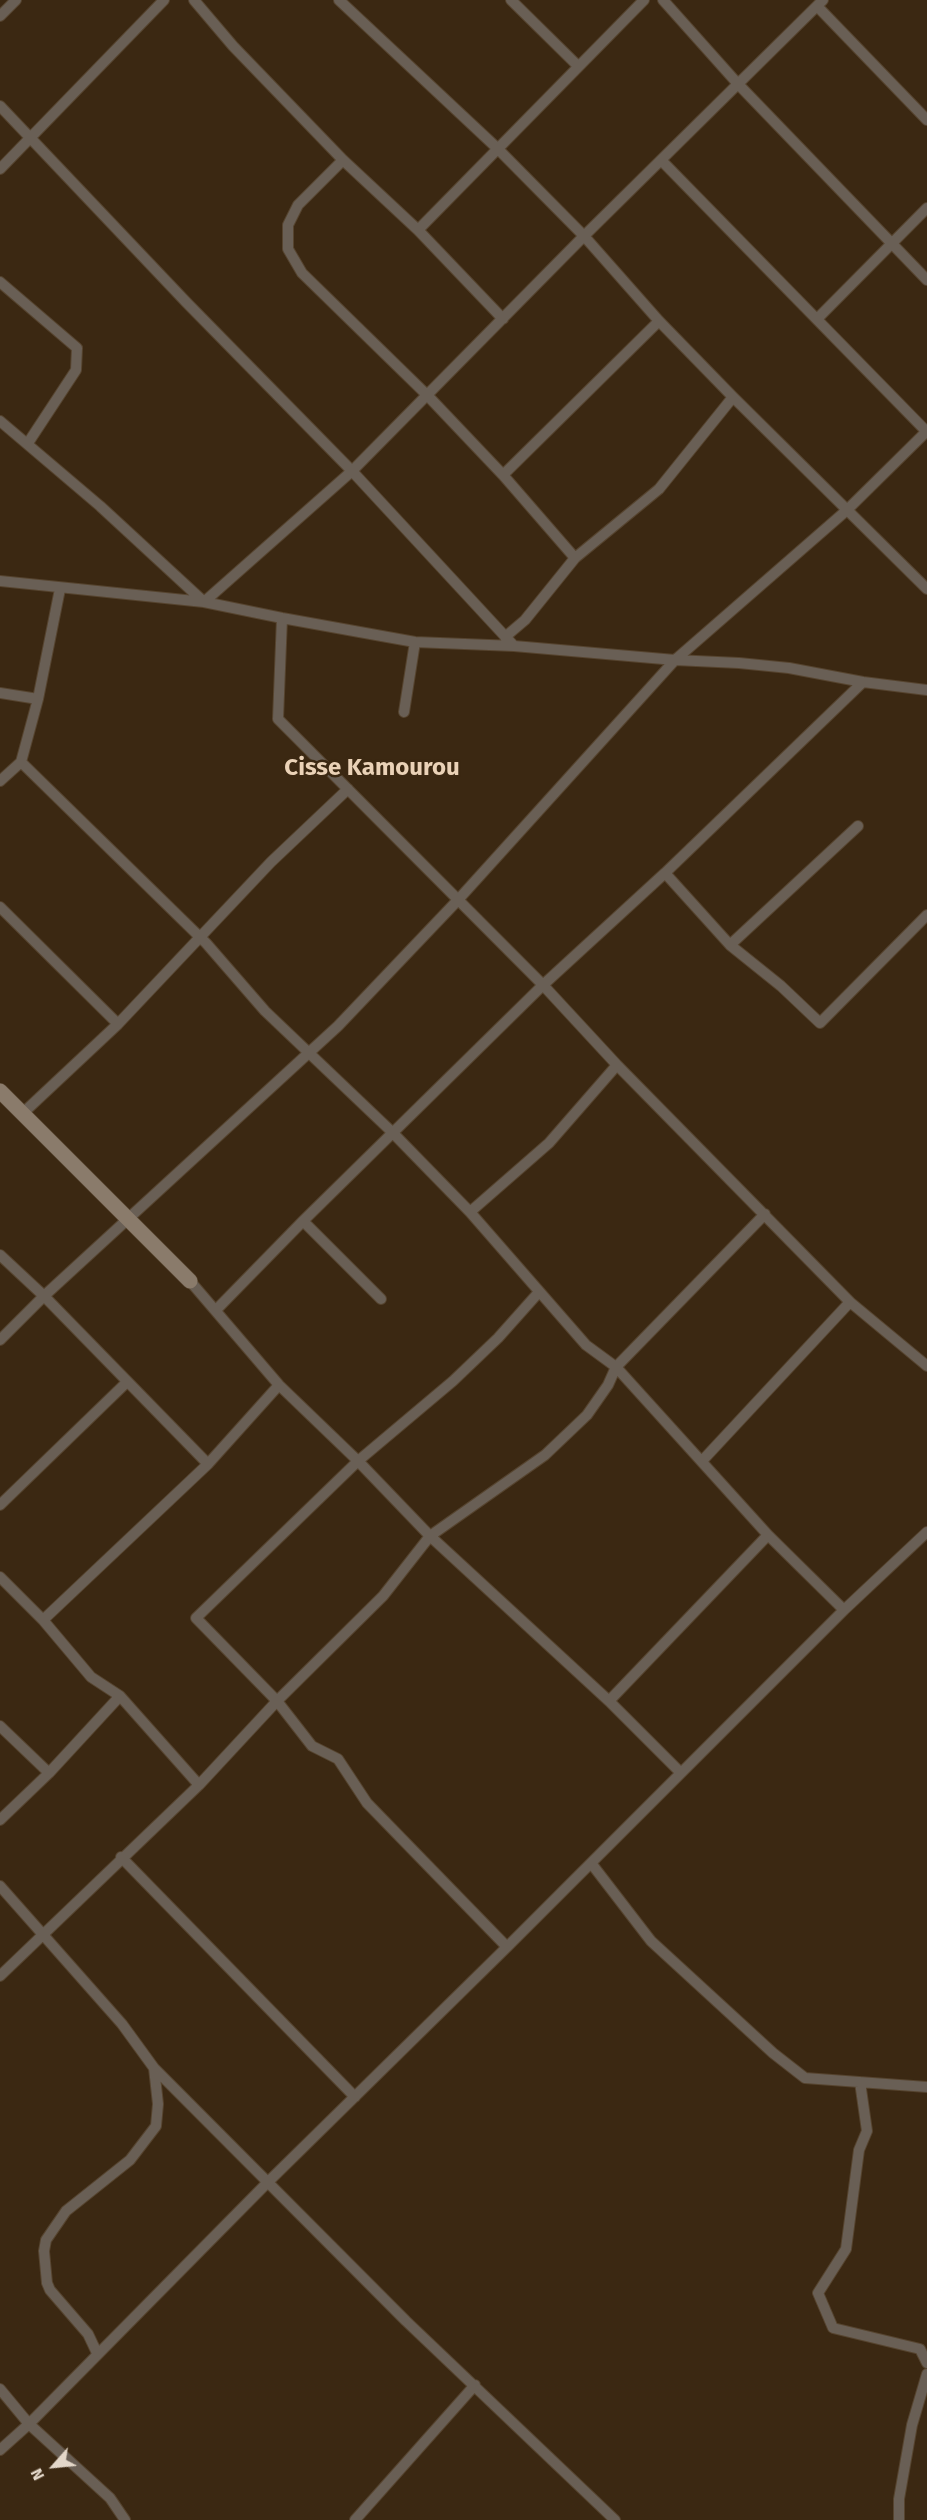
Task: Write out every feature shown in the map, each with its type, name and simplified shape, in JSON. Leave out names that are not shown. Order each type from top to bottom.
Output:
[{"type":"street","points":[[0,16],[16,0]]},
{"type":"street","points":[[0,169],[164,0]]},
{"type":"street","points":[[194,0],[233,46],[343,160],[418,230],[503,319]]},
{"type":"street","points":[[339,0],[497,148],[584,236],[659,321],[732,397],[927,589]]},
{"type":"street","points":[[511,0],[578,66]]},
{"type":"street","points":[[418,230],[644,0]]},
{"type":"street","points":[[663,0],[738,84],[927,280]]},
{"type":"street","points":[[204,602],[352,471],[584,236],[820,3],[927,120]]},
{"type":"street","points":[[0,106],[31,136],[187,303],[352,471],[513,646]]},
{"type":"street","points":[[343,160],[298,205],[288,225],[288,249],[302,273],[428,396],[503,475],[575,558]]},
{"type":"street","points":[[0,1340],[44,1296],[346,1018],[457,901],[675,660],[847,510],[927,431],[661,160]]},
{"type":"street","points":[[817,319],[927,208]]},
{"type":"street","points":[[0,282],[77,348],[76,370],[28,444]]},
{"type":"street","points":[[503,475],[659,321]]},
{"type":"street","points":[[505,637],[525,620],[575,558],[658,489],[732,397]]},
{"type":"street","points":[[0,421],[100,506],[204,602]]},
{"type":"street","points":[[0,582],[204,602],[415,642],[513,646],[675,660],[739,663],[789,668],[863,682],[927,690]]},
{"type":"street","points":[[0,781],[21,762],[38,699],[60,589]]},
{"type":"street","points":[[282,618],[278,719],[543,985],[617,1065],[850,1302],[927,1366]]},
{"type":"street","points":[[404,712],[415,642]]},
{"type":"street","points":[[216,1310],[392,1132],[543,985],[664,873],[863,682]]},
{"type":"street","points":[[0,693],[38,699]]},
{"type":"street","points":[[21,762],[199,936],[265,1011],[392,1132],[470,1212],[586,1346],[616,1367],[768,1535],[844,1610]]},
{"type":"street","points":[[22,1114],[118,1024],[271,862],[348,789]]},
{"type":"street","points":[[730,945],[858,826]]},
{"type":"street","points":[[664,873],[730,945],[781,986],[820,1023],[927,915]]},
{"type":"street","points":[[0,907],[118,1024]]},
{"type":"street","points":[[470,1212],[549,1143],[617,1065]]},
{"type":"street","points":[[0,1091],[190,1281],[279,1385],[358,1461],[430,1536],[609,1701],[681,1773]]},
{"type":"street","points":[[0,1976],[121,1857],[199,1785],[277,1701],[383,1596],[430,1536],[545,1455],[587,1415],[608,1385],[616,1367],[765,1214]]},
{"type":"street","points":[[303,1221],[381,1299]]},
{"type":"street","points":[[0,1254],[208,1464]]},
{"type":"street","points":[[507,1947],[367,1803],[338,1759],[312,1746],[277,1701],[196,1618],[358,1461],[453,1381],[498,1338],[539,1292]]},
{"type":"street","points":[[702,1461],[850,1302]]},
{"type":"street","points":[[0,1504],[127,1382]]},
{"type":"street","points":[[43,1620],[208,1464],[279,1385]]},
{"type":"street","points":[[0,2450],[29,2424],[268,2182],[844,1610],[927,1532]]},
{"type":"street","points":[[609,1701],[768,1535]]},
{"type":"street","points":[[0,1577],[43,1620],[92,1677],[120,1696],[199,1785]]},
{"type":"street","points":[[0,1820],[49,1773],[120,1696]]},
{"type":"street","points":[[0,1726],[49,1773]]},
{"type":"street","points":[[121,1857],[355,2097]]},
{"type":"street","points":[[591,1863],[651,1941],[773,2053],[805,2078],[927,2087]]},
{"type":"street","points":[[0,1886],[122,2024],[154,2068],[406,2321],[615,2520]]},
{"type":"street","points":[[97,2354],[88,2334],[50,2290],[47,2283],[44,2251],[46,2240],[66,2211],[130,2160],[156,2126],[158,2103],[154,2068]]},
{"type":"street","points":[[860,2082],[867,2131],[859,2150],[846,2248],[818,2293],[833,2328],[924,2350],[927,2363]]},
{"type":"street","points":[[899,2520],[899,2499],[912,2425],[927,2374]]},
{"type":"street","points":[[355,2520],[475,2385]]},
{"type":"street","points":[[0,2389],[29,2424],[110,2499],[125,2520]]},
{"type":"district","name":"Cisse Kamourou","points":[[372,768]]}]
